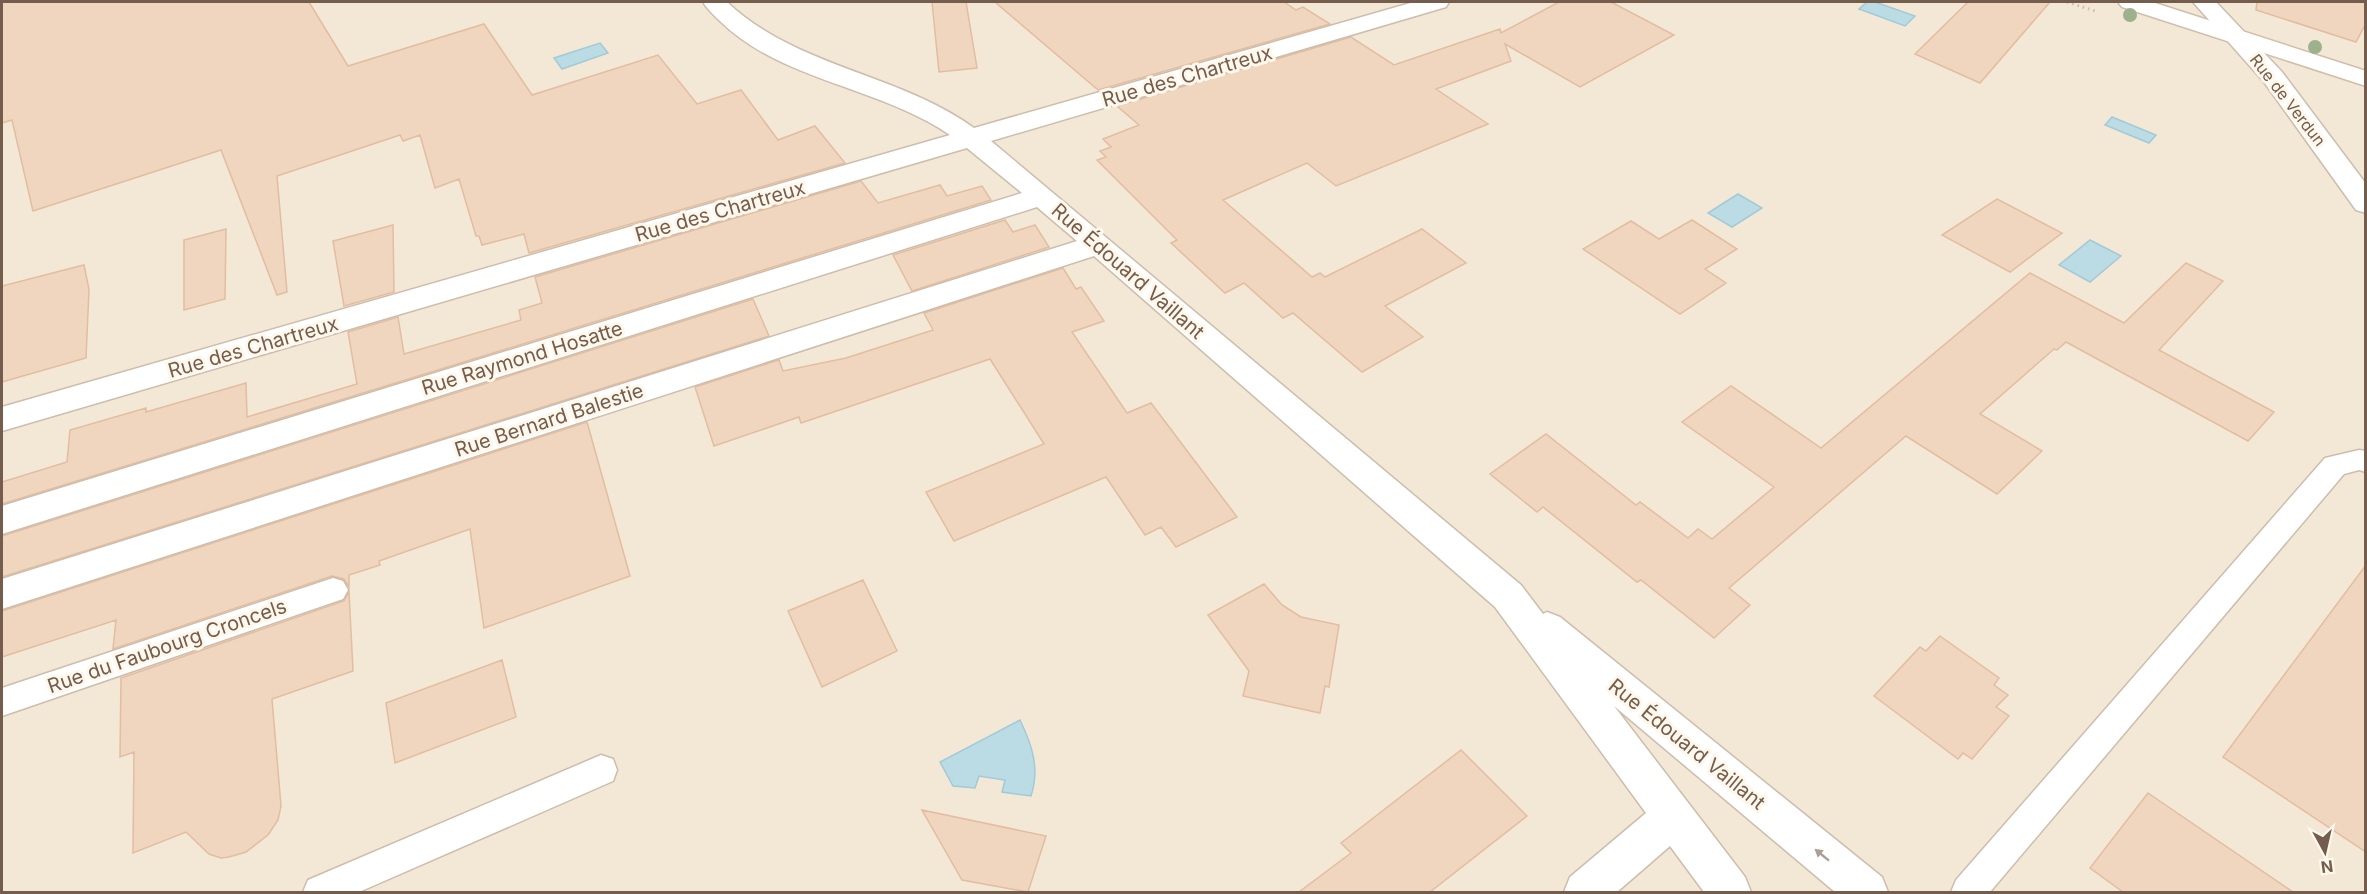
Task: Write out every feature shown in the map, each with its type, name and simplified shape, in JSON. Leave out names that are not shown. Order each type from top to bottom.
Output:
[{"type":"street","name":"Rue Édouard Vaillant","points":[[714,2],[727,17],[780,51],[930,111],[970,139],[1042,196],[1508,596],[1867,892]]},
{"type":"street","name":"Rue des Chartreux","points":[[2,419],[1438,2]]},
{"type":"street","points":[[2130,2],[2366,79]]},
{"type":"street","name":"Rue de Verdun","points":[[2204,2],[2273,77],[2366,204]]},
{"type":"street","name":"Rue Raymond Hosatte","points":[[2,520],[1042,196]]},
{"type":"street","name":"Rue Bernard Balestie","points":[[2,594],[1097,245]]},
{"type":"street","name":"Rue Édouard Vaillant","points":[[1508,596],[1672,818],[1730,892]]},
{"type":"street","points":[[1586,892],[1672,818]]},
{"type":"lane","points":[[1968,892],[2336,465],[2359,460],[2366,462]]},
{"type":"lane","name":"Rue du Faubourg Croncels","points":[[2,702],[333,590]]},
{"type":"lane","points":[[320,892],[600,770]]},
{"type":"shaded area","points":[[2,2],[2365,2],[2365,892],[2,892]]},
{"type":"water","points":[[1867,2],[1875,2],[1915,16],[1905,26],[1859,9]]},
{"type":"water","points":[[600,43],[608,53],[562,69],[554,58]]},
{"type":"water","points":[[2112,117],[2156,135],[2149,143],[2105,125]]},
{"type":"water","points":[[1738,194],[1762,208],[1732,227],[1708,213]]},
{"type":"water","points":[[2090,240],[2121,256],[2090,282],[2059,265]]},
{"type":"water","points":[[1020,720],[1028,738],[1035,766],[1031,796],[1002,792],[1005,780],[979,776],[975,788],[953,786],[940,762]]},
{"type":"building","points":[[2,2],[309,2],[348,66],[484,24],[532,95],[658,55],[697,104],[741,90],[778,140],[815,126],[845,163],[529,253],[524,234],[482,245],[479,236],[476,236],[459,179],[435,188],[420,135],[403,141],[400,135],[277,176],[287,292],[277,295],[221,150],[33,211],[12,120],[2,123]]},
{"type":"building","points":[[932,2],[966,2],[977,68],[939,72]]},
{"type":"building","points":[[995,2],[1284,2],[1296,10],[1303,7],[1330,24],[1098,90]]},
{"type":"building","points":[[1559,2],[1611,2],[1674,35],[1580,87],[1505,44],[1511,61],[1436,89],[1488,124],[1336,186],[1307,163],[1223,200],[1312,277],[1320,273],[1325,277],[1422,229],[1466,263],[1385,306],[1423,337],[1362,372],[1293,313],[1283,318],[1244,283],[1225,293],[1171,243],[1177,240],[1097,160],[1106,157],[1100,151],[1111,147],[1103,139],[1139,125],[1117,106],[1351,37],[1394,65],[1500,29],[1501,33]]},
{"type":"building","points":[[1968,2],[2050,2],[1980,83],[1915,54]]},
{"type":"building","points":[[2257,2],[2366,2],[2366,23],[2356,42],[2256,10]]},
{"type":"building","points":[[861,181],[878,203],[940,185],[947,196],[982,186],[991,200],[2,504],[2,482],[67,462],[70,430],[146,408],[146,412],[246,383],[247,417],[357,384],[348,332],[398,317],[404,354],[521,320],[519,310],[542,303],[535,277]]},
{"type":"building","points":[[1997,199],[2062,233],[2010,272],[1942,235]]},
{"type":"building","points":[[1005,220],[1013,232],[1035,225],[1049,247],[912,291],[893,255]]},
{"type":"building","points":[[1692,220],[1737,249],[1705,269],[1726,283],[1680,314],[1583,249],[1631,221],[1659,239]]},
{"type":"building","points":[[393,225],[394,292],[344,306],[333,241]]},
{"type":"building","points":[[226,229],[225,299],[184,310],[184,240]]},
{"type":"building","points":[[2186,263],[2223,281],[2159,350],[2274,412],[2248,441],[2066,342],[2057,350],[2054,349],[1980,414],[2042,451],[1997,494],[1906,436],[1729,588],[1750,605],[1714,638],[1641,580],[1637,582],[1543,507],[1537,512],[1490,474],[1546,434],[1636,505],[1640,502],[1688,538],[1698,529],[1712,539],[1774,487],[1682,422],[1731,386],[1821,448],[2030,273],[2124,323]]},
{"type":"building","points":[[84,265],[89,289],[86,358],[2,382],[2,286]]},
{"type":"building","points":[[1063,268],[1076,289],[1081,287],[1104,321],[1072,332],[1127,413],[1151,403],[1237,517],[1176,547],[1161,527],[1145,535],[1106,477],[954,541],[926,492],[1044,444],[990,359],[801,423],[799,417],[714,446],[695,387],[779,360],[783,371],[846,358],[933,330],[924,313]]},
{"type":"building","points":[[753,299],[769,336],[2,577],[2,536]]},
{"type":"building","points":[[587,422],[630,576],[484,628],[470,529],[379,561],[380,565],[349,575],[349,587],[344,579],[332,576],[113,649],[116,620],[2,657],[2,611]]},
{"type":"building","points":[[2366,565],[2366,852],[2223,757]]},
{"type":"building","points":[[863,580],[897,651],[822,687],[788,611]]},
{"type":"building","points":[[1264,584],[1282,605],[1301,617],[1339,625],[1329,687],[1325,686],[1320,713],[1243,696],[1249,671],[1208,615]]},
{"type":"building","points":[[349,592],[353,671],[272,699],[281,806],[278,820],[268,835],[246,852],[229,857],[221,858],[209,854],[186,832],[133,853],[134,752],[120,757],[121,678],[344,601]]},
{"type":"building","points":[[1940,636],[1999,678],[1994,685],[2008,695],[1996,707],[2009,716],[1972,759],[1963,753],[1958,759],[1874,696],[1920,647],[1926,651]]},
{"type":"building","points":[[502,660],[516,717],[395,763],[386,703]]},
{"type":"building","points":[[1461,750],[1527,816],[1430,892],[1299,892],[1351,853],[1341,843]]},
{"type":"building","points":[[2148,793],[2293,892],[2123,892],[2090,868]]},
{"type":"building","points":[[922,810],[1046,836],[1028,892],[962,880]]}]
